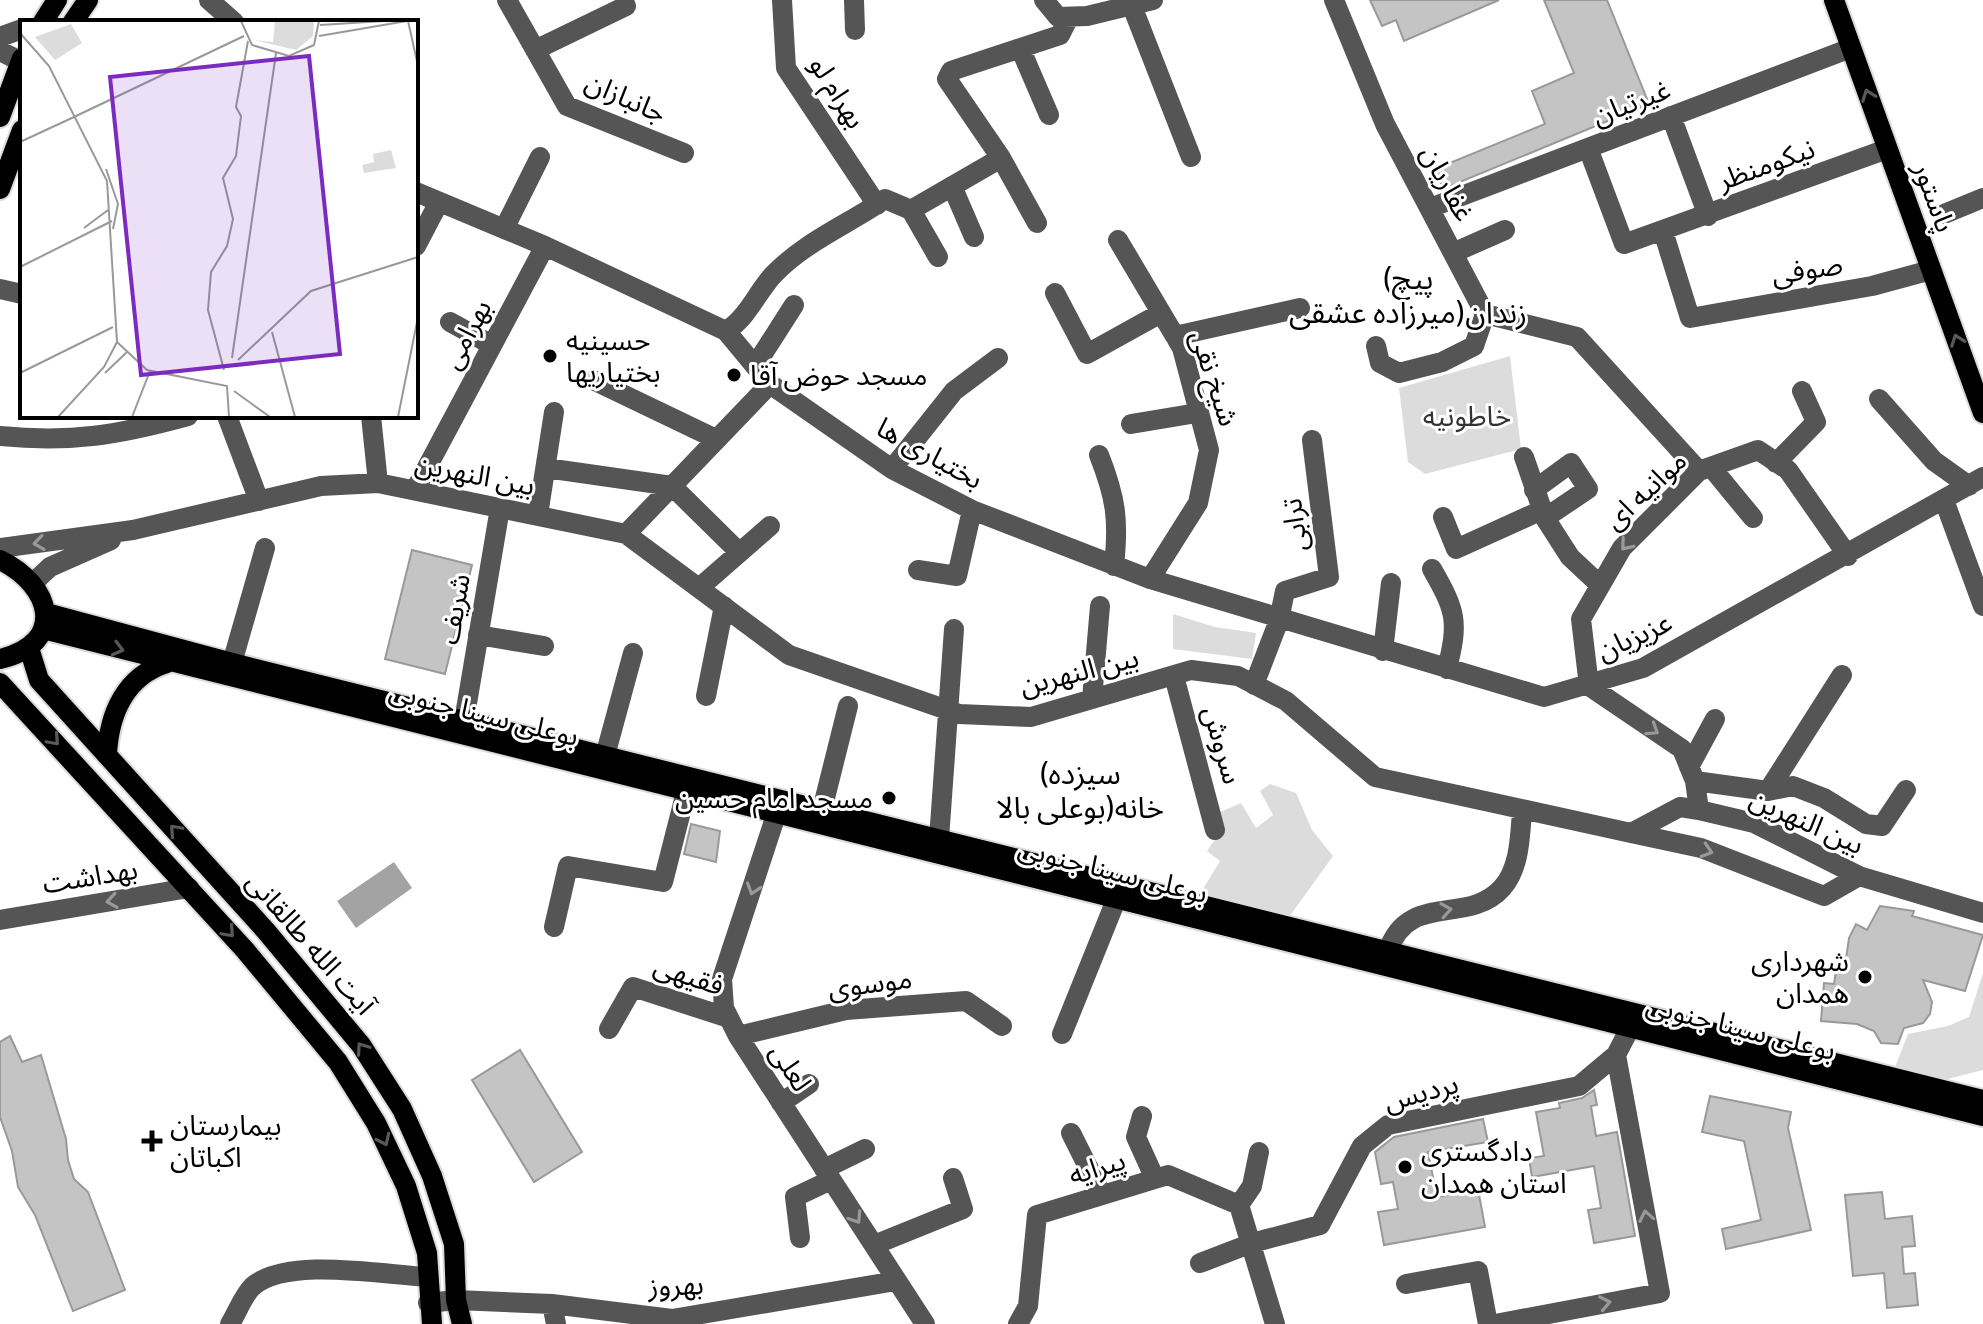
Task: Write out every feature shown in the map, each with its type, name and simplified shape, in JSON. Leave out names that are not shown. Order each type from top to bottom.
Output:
[{"type":"main road","points":[[74,20],[88,0]]},
{"type":"main road","name":"پاستور","points":[[1834,0],[1983,413]]},
{"type":"main road","points":[[0,117],[20,63]]},
{"type":"main road","points":[[0,189],[20,135]]},
{"type":"main road","points":[[0,560],[18,569],[33,583],[44,600],[45,621],[29,648],[0,659]]},
{"type":"main road","name":"بوعلی سینا جنوبی","points":[[45,621],[232,663],[1983,1100]]},
{"type":"main road","name":"بوعلی سینا جنوبی","points":[[45,621],[167,663],[1983,1116]]},
{"type":"main road","name":"آیت الله طالقانی","points":[[29,648],[39,680],[266,931],[361,1045],[402,1109],[432,1176],[454,1244],[456,1300],[462,1324]]},
{"type":"main road","points":[[107,755],[109,728],[118,703],[134,682],[167,663]]},
{"type":"main road","name":"آیت الله طالقانی","points":[[0,683],[189,888],[338,1062],[376,1123],[406,1186],[427,1253],[428,1303],[432,1324]]},
{"type":"main road","points":[[107,797],[127,777]]},
{"type":"street","points":[[209,0],[232,20]]},
{"type":"street","name":"جانبازان","points":[[507,0],[567,106],[684,153]]},
{"type":"street","name":"بهرام لو","points":[[782,0],[786,68],[877,205]]},
{"type":"street","points":[[854,0],[855,30]]},
{"type":"street","points":[[1044,0],[1058,17],[1153,0]]},
{"type":"street","name":"غفاریان","points":[[1334,0],[1385,124],[1485,314]]},
{"type":"street","points":[[535,50],[626,6]]},
{"type":"street","points":[[1132,6],[1191,157]]},
{"type":"street","points":[[1037,223],[1001,158],[947,79],[951,71],[1060,35],[1069,17]]},
{"type":"street","points":[[0,37],[20,30]]},
{"type":"street","name":"غیرتیان","points":[[1430,208],[1851,48]]},
{"type":"street","points":[[1021,50],[1049,115]]},
{"type":"street","points":[[0,51],[20,60]]},
{"type":"street","points":[[1671,116],[1708,216]]},
{"type":"street","name":"نیکومنظر","points":[[1588,148],[1624,244],[1887,149]]},
{"type":"street","points":[[504,229],[540,157]]},
{"type":"street","points":[[911,210],[1001,158]]},
{"type":"street","points":[[952,186],[974,237]]},
{"type":"street","name":"بختیاری ها","points":[[418,193],[545,246],[726,331],[770,384],[892,469],[972,510],[1150,579],[1279,620]]},
{"type":"street","points":[[1944,214],[1983,198]]},
{"type":"street","points":[[726,331],[740,322],[772,276],[814,239],[885,199],[911,210],[938,257]]},
{"type":"street","points":[[418,242],[439,202]]},
{"type":"street","points":[[1453,253],[1505,230]]},
{"type":"street","name":"صوفی","points":[[1663,231],[1690,318],[1872,286],[1931,270]]},
{"type":"street","name":"شیخ نقی","points":[[1118,240],[1182,348],[1209,450],[1198,503],[1150,579]]},
{"type":"street","name":"بهرامی","points":[[415,490],[545,246]]},
{"type":"street","points":[[0,289],[20,294]]},
{"type":"street","points":[[1055,293],[1087,354],[1161,313]]},
{"type":"street","points":[[755,366],[794,305]]},
{"type":"street","points":[[1175,336],[1300,308]]},
{"type":"street","points":[[1376,346],[1380,363],[1399,373],[1442,362],[1474,346],[1485,314],[1577,337],[1753,518]]},
{"type":"street","points":[[450,322],[492,345]]},
{"type":"street","points":[[892,469],[954,391],[998,358]]},
{"type":"street","points":[[593,380],[716,439]]},
{"type":"street","points":[[626,534],[770,384]]},
{"type":"street","points":[[1802,391],[1816,422],[1776,463],[1788,470],[1848,556]]},
{"type":"street","points":[[1879,399],[1934,461],[1976,482]]},
{"type":"street","points":[[538,515],[554,412]]},
{"type":"street","points":[[1131,424],[1197,413]]},
{"type":"street","points":[[0,436],[56,441],[129,432],[181,418]]},
{"type":"street","points":[[228,418],[259,501]]},
{"type":"street","points":[[371,418],[378,483]]},
{"type":"street","name":"ترابی","points":[[1279,620],[1285,591],[1329,577],[1312,440]]},
{"type":"street","name":"موانیه ای","points":[[1589,686],[1581,619],[1622,548],[1705,469],[1758,450],[1776,463]]},
{"type":"street","points":[[1099,455],[1115,496],[1118,527],[1114,566]]},
{"type":"street","points":[[1524,457],[1544,514],[1570,557],[1600,585]]},
{"type":"street","points":[[1443,517],[1456,549],[1544,514],[1588,489],[1571,463],[1534,490]]},
{"type":"street","points":[[546,468],[672,486],[738,551]]},
{"type":"street","name":"عزیزیان","points":[[1279,620],[1544,697],[1643,668],[1976,482]]},
{"type":"street","name":"بین النهرین","points":[[133,530],[321,486],[378,483],[538,515],[626,534],[789,655],[959,714],[1031,717],[1191,670],[1238,676],[1286,701],[1375,777],[1631,833],[1680,807],[1699,810],[1754,823],[1859,876],[1983,913]]},
{"type":"street","points":[[1944,500],[1983,606]]},
{"type":"street","name":"شریف","points":[[464,721],[500,508]]},
{"type":"street","points":[[918,570],[957,576],[972,510]]},
{"type":"street","points":[[699,588],[770,526]]},
{"type":"street","points":[[0,548],[133,530]]},
{"type":"street","points":[[33,583],[50,567],[133,530]]},
{"type":"street","points":[[232,663],[265,548]]},
{"type":"street","points":[[1432,569],[1453,606],[1455,637],[1447,669]]},
{"type":"street","points":[[1383,651],[1391,583]]},
{"type":"street","points":[[706,696],[724,606]]},
{"type":"street","points":[[1092,699],[1100,606]]},
{"type":"street","points":[[1254,685],[1279,620]]},
{"type":"street","points":[[939,839],[954,629]]},
{"type":"street","points":[[478,635],[544,646]]},
{"type":"street","points":[[605,756],[633,653]]},
{"type":"street","points":[[1768,791],[1842,675]]},
{"type":"street","name":"سروش","points":[[1174,676],[1215,830]]},
{"type":"street","points":[[1589,686],[1682,749],[1692,774],[1699,810]]},
{"type":"street","points":[[822,810],[848,706]]},
{"type":"street","points":[[1692,774],[1715,719]]},
{"type":"street","points":[[1692,774],[1768,791],[1793,786],[1824,798],[1866,824],[1882,826],[1906,790]]},
{"type":"street","points":[[554,927],[568,866],[663,882],[686,792]]},
{"type":"street","points":[[1388,951],[1394,932],[1420,914],[1469,906],[1501,889],[1519,853],[1522,811]]},
{"type":"street","name":"لعلی","points":[[776,815],[722,979],[724,1008],[781,1103],[925,1324]]},
{"type":"street","points":[[1631,833],[1701,848],[1824,896],[1859,876]]},
{"type":"street","name":"بهداشت","points":[[0,920],[189,888]]},
{"type":"street","points":[[1062,1034],[1116,900]]},
{"type":"street","name":"فقیهی","points":[[609,1029],[633,987],[733,1027]]},
{"type":"street","name":"موسوی","points":[[733,1027],[846,1010],[966,1001],[1002,1026]]},
{"type":"street","name":"پردیس","points":[[1200,1263],[1252,1243],[1320,1225],[1362,1146],[1388,1125],[1579,1086],[1616,1055],[1630,1028]]},
{"type":"street","points":[[1495,1324],[1551,1319],[1660,1293],[1616,1055]]},
{"type":"street","points":[[781,1103],[809,1084]]},
{"type":"street","points":[[1142,1116],[1136,1137],[1155,1179]]},
{"type":"street","points":[[1071,1133],[1102,1195]]},
{"type":"street","points":[[800,1238],[795,1197],[865,1149]]},
{"type":"street","points":[[1259,1152],[1252,1186],[1239,1205],[1275,1324]]},
{"type":"street","name":"پیرایه","points":[[1018,1324],[1028,1306],[1037,1215],[1168,1175],[1239,1205]]},
{"type":"street","points":[[874,1245],[963,1209],[953,1178]]},
{"type":"street","points":[[230,1324],[251,1288],[273,1274],[315,1270],[428,1277]]},
{"type":"street","points":[[1406,1284],[1478,1271],[1488,1324]]},
{"type":"street","name":"بهروز","points":[[428,1303],[456,1300],[554,1314],[711,1319],[896,1281]]},
{"type":"green space","name":"خاطونیه","points":[[1510,356],[1521,449],[1425,474],[1408,462],[1399,388]]},
{"type":"green space","points":[[1173,614],[1215,627],[1256,633],[1252,659],[1173,649]]},
{"type":"green space","points":[[1270,784],[1296,793],[1312,830],[1333,856],[1289,917],[1200,894],[1220,861],[1207,851],[1218,835],[1220,812],[1241,803],[1256,828],[1273,815],[1260,791]]},
{"type":"green space","points":[[1983,973],[1983,1070],[1936,1082],[1893,1072],[1908,1034],[1948,1026],[1969,1017]]},
{"type":"shaded area","points":[[394,862],[412,888],[356,928],[337,901]]},
{"type":"building","points":[[1370,0],[1499,0],[1404,41],[1396,20],[1382,26]]},
{"type":"building","points":[[1544,0],[1607,0],[1649,104],[1443,189],[1435,169],[1545,124],[1532,91],[1574,73]]},
{"type":"building","points":[[412,550],[472,565],[445,674],[385,659]]},
{"type":"building","points":[[691,824],[720,831],[716,862],[684,854]]},
{"type":"building","name":"شهرداری همدان","points":[[1880,906],[1914,911],[1912,916],[1983,935],[1965,991],[1923,980],[1932,1002],[1930,1014],[1923,1023],[1904,1028],[1898,1044],[1881,1043],[1874,1031],[1857,1024],[1821,1021],[1824,983],[1834,984],[1838,958],[1846,959],[1849,938],[1856,924],[1867,930]]},
{"type":"building","points":[[10,1036],[22,1062],[41,1055],[66,1139],[74,1179],[88,1192],[125,1290],[73,1311],[35,1215],[18,1187],[12,1151],[0,1117],[0,1042]]},
{"type":"building","points":[[520,1050],[582,1152],[534,1182],[472,1080]]},
{"type":"building","points":[[1594,1090],[1597,1105],[1591,1106],[1596,1136],[1617,1132],[1635,1236],[1594,1243],[1588,1210],[1601,1208],[1594,1166],[1532,1177],[1529,1158],[1544,1156],[1536,1112],[1560,1108],[1559,1103],[1582,1098]]},
{"type":"building","points":[[1710,1096],[1791,1112],[1788,1128],[1811,1230],[1726,1249],[1722,1229],[1761,1220],[1744,1141],[1702,1132]]},
{"type":"building","name":"دادگستری استان همدان","points":[[1483,1119],[1488,1142],[1428,1152],[1437,1197],[1478,1189],[1485,1227],[1384,1245],[1378,1212],[1398,1209],[1393,1182],[1381,1184],[1375,1152],[1394,1137]]},
{"type":"building","points":[[1882,1192],[1885,1219],[1912,1216],[1915,1246],[1902,1247],[1904,1274],[1915,1273],[1918,1305],[1887,1308],[1884,1273],[1853,1276],[1845,1195]]},
{"type":"place","name":"حسینیه بختیاریها","points":[[550,356]]},
{"type":"place","name":"مسجد حوض آقا","points":[[734,375]]},
{"type":"place","name":"مسجد امام حسین","points":[[889,798]]},
{"type":"place","name":"شهرداری همدان","points":[[1865,977]]},
{"type":"place","name":"بیمارستان اکباتان","points":[[152,1141]]},
{"type":"place","name":"دادگستری استان همدان","points":[[1405,1167]]},
{"type":"district","name":"(پیچ زندان(میرزاده عشقی","points":[[1408,295]]},
{"type":"district","name":"(سیزده خانه(بوعلی بالا","points":[[1080,790]]}]
